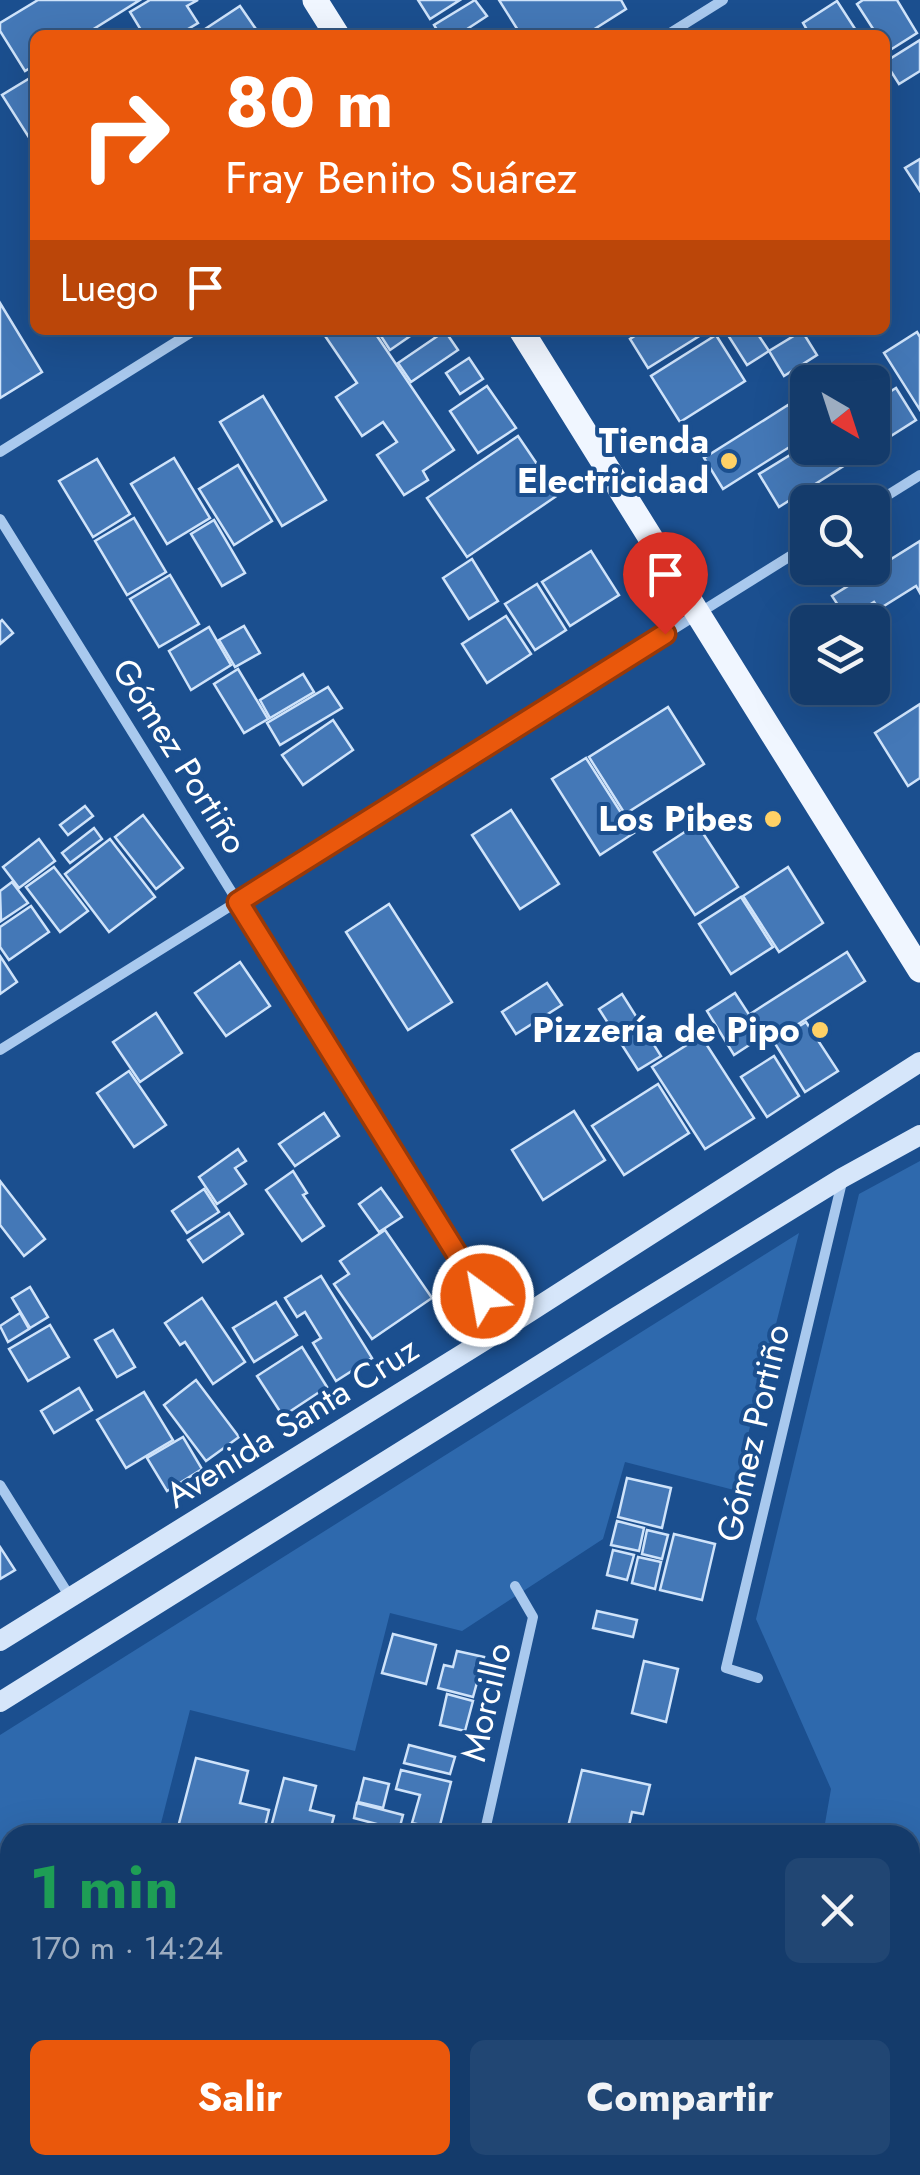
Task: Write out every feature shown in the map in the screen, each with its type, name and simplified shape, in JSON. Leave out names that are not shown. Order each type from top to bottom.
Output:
[{"type":"main road","points":[[315,0],[334,30]]},
{"type":"main road","points":[[524,335],[920,970]]},
{"type":"main road","name":"Avenida Santa Cruz","points":[[0,1641],[503,1329],[920,1062]]},
{"type":"main road","points":[[0,1702],[842,1178],[920,1135]]},
{"type":"street","points":[[675,30],[723,0]]},
{"type":"street","points":[[0,452],[187,335]]},
{"type":"street","points":[[890,493],[920,475]]},
{"type":"street","name":"Gómez Portiño","points":[[0,519],[503,1329]]},
{"type":"street","points":[[0,1050],[790,556]]},
{"type":"street","name":"Gómez Portiño","points":[[758,1678],[726,1668],[842,1178]]},
{"type":"street","points":[[0,1485],[70,1598]]},
{"type":"street","name":"Morcillo","points":[[486,1825],[534,1618],[515,1586]]},
{"type":"shaded area","points":[[920,1161],[920,1825],[825,1825],[831,1789],[756,1619],[859,1194]]},
{"type":"shaded area","points":[[799,1233],[734,1490],[625,1462],[603,1539],[462,1631],[390,1613],[355,1751],[190,1710],[161,1825],[0,1825],[0,1735]]},
{"type":"building","points":[[38,0],[140,0],[92,30],[30,30],[30,68],[25,71],[0,31],[0,23]]},
{"type":"building","points":[[150,0],[198,0],[187,6],[198,23],[186,30],[141,30],[130,12]]},
{"type":"building","points":[[418,0],[460,0],[430,19]]},
{"type":"building","points":[[475,0],[487,16],[466,30],[437,30],[434,25]]},
{"type":"building","points":[[499,0],[621,0],[626,9],[593,30],[518,30]]},
{"type":"building","points":[[863,0],[897,0],[917,33],[890,50],[890,30],[874,30],[857,4]]},
{"type":"building","points":[[837,1],[856,30],[807,30],[803,23]]},
{"type":"building","points":[[240,6],[257,30],[204,30]]},
{"type":"building","points":[[920,40],[920,71],[899,84],[890,70],[890,59]]},
{"type":"building","points":[[30,78],[30,139],[2,95]]},
{"type":"building","points":[[920,159],[920,191],[905,168]]},
{"type":"building","points":[[0,303],[42,372],[0,398]]},
{"type":"building","points":[[917,332],[920,337],[920,410],[884,353]]},
{"type":"building","points":[[324,335],[376,335],[454,450],[423,471],[428,480],[404,495],[377,455],[397,442],[383,422],[362,436],[336,397],[357,383]]},
{"type":"building","points":[[380,335],[412,335],[390,350]]},
{"type":"building","points":[[439,335],[448,335],[458,350],[411,382],[398,363]]},
{"type":"building","points":[[636,335],[701,335],[648,368],[630,339]]},
{"type":"building","points":[[716,335],[745,381],[680,422],[651,376]]},
{"type":"building","points":[[728,335],[758,335],[769,351],[747,365]]},
{"type":"building","points":[[795,335],[804,335],[817,355],[801,365],[790,365],[790,372],[784,376],[769,351]]},
{"type":"building","points":[[469,358],[483,379],[460,394],[446,373]]},
{"type":"building","points":[[487,386],[516,428],[478,453],[450,411]]},
{"type":"building","points":[[896,388],[916,420],[890,437],[890,392]]},
{"type":"building","points":[[263,396],[326,500],[282,526],[220,422]]},
{"type":"building","points":[[788,405],[790,408],[790,447],[723,489],[704,458]]},
{"type":"building","points":[[518,436],[558,495],[467,557],[427,498]]},
{"type":"building","points":[[790,455],[790,465],[845,465],[814,485],[790,485],[790,500],[779,507],[759,474]]},
{"type":"building","points":[[174,458],[210,518],[167,544],[131,484]]},
{"type":"building","points":[[97,459],[130,514],[93,537],[59,481]]},
{"type":"building","points":[[238,465],[272,521],[234,545],[199,489]]},
{"type":"building","points":[[134,518],[166,572],[127,595],[95,541]]},
{"type":"building","points":[[214,520],[245,573],[222,586],[191,534]]},
{"type":"building","points":[[920,541],[920,593],[916,586],[885,605],[838,605],[832,596],[850,585],[890,585],[890,560]]},
{"type":"building","points":[[591,551],[619,595],[570,626],[542,582]]},
{"type":"building","points":[[472,559],[498,601],[469,619],[443,578]]},
{"type":"building","points":[[170,575],[199,624],[159,647],[130,599]]},
{"type":"building","points":[[537,584],[566,630],[535,650],[505,604]]},
{"type":"building","points":[[506,616],[531,654],[487,683],[462,644]]},
{"type":"building","points":[[0,622],[13,633],[0,644]]},
{"type":"building","points":[[244,626],[260,653],[235,667],[219,640]]},
{"type":"building","points":[[209,627],[231,665],[191,690],[169,651]]},
{"type":"building","points":[[238,669],[268,719],[244,733],[214,684]]},
{"type":"building","points":[[303,674],[314,692],[270,718],[260,700]]},
{"type":"building","points":[[328,687],[342,708],[280,745],[267,723]]},
{"type":"building","points":[[920,704],[920,778],[908,786],[875,733]]},
{"type":"building","points":[[668,707],[704,764],[625,814],[589,757]]},
{"type":"building","points":[[333,720],[353,750],[303,785],[282,755]]},
{"type":"building","points":[[586,758],[634,833],[600,855],[552,779]]},
{"type":"building","points":[[85,806],[93,816],[68,835],[60,825]]},
{"type":"building","points":[[511,810],[559,884],[520,909],[472,835]]},
{"type":"building","points":[[143,815],[183,868],[156,889],[115,837]]},
{"type":"building","points":[[697,824],[738,887],[695,915],[654,852]]},
{"type":"building","points":[[94,828],[102,839],[70,863],[62,853]]},
{"type":"building","points":[[39,839],[55,861],[19,888],[3,867]]},
{"type":"building","points":[[110,839],[155,897],[109,932],[65,874]]},
{"type":"building","points":[[54,867],[88,911],[60,932],[26,887]]},
{"type":"building","points":[[788,867],[823,923],[779,952],[743,896]]},
{"type":"building","points":[[12,882],[28,903],[1,921],[0,891]]},
{"type":"building","points":[[741,897],[773,947],[731,974],[699,924]]},
{"type":"building","points":[[389,904],[452,1002],[408,1030],[346,932]]},
{"type":"building","points":[[31,906],[49,932],[9,960],[0,947],[0,927]]},
{"type":"building","points":[[847,952],[865,981],[769,1043],[750,1014]]},
{"type":"building","points":[[0,956],[17,982],[0,994]]},
{"type":"building","points":[[240,962],[270,1006],[226,1036],[195,993]]},
{"type":"building","points":[[547,983],[562,1005],[516,1034],[502,1012]]},
{"type":"building","points":[[735,993],[763,1036],[734,1055],[707,1011]]},
{"type":"building","points":[[622,994],[661,1056],[638,1070],[599,1009]]},
{"type":"building","points":[[156,1013],[182,1053],[140,1082],[113,1042]]},
{"type":"building","points":[[806,1022],[838,1071],[805,1092],[774,1042]]},
{"type":"building","points":[[701,1036],[754,1118],[705,1149],[652,1067]]},
{"type":"building","points":[[774,1056],[799,1096],[767,1117],[741,1077]]},
{"type":"building","points":[[129,1071],[166,1125],[134,1147],[97,1093]]},
{"type":"building","points":[[658,1084],[689,1133],[624,1175],[592,1126]]},
{"type":"building","points":[[574,1111],[605,1160],[543,1200],[512,1150]]},
{"type":"building","points":[[324,1113],[339,1136],[295,1166],[279,1144]]},
{"type":"building","points":[[238,1149],[246,1161],[235,1168],[246,1184],[217,1204],[199,1177]]},
{"type":"building","points":[[293,1171],[307,1193],[303,1195],[324,1226],[302,1241],[266,1190]]},
{"type":"building","points":[[0,1181],[45,1239],[24,1256],[0,1225]]},
{"type":"building","points":[[381,1188],[402,1217],[379,1232],[359,1204]]},
{"type":"building","points":[[204,1189],[219,1212],[187,1233],[172,1211]]},
{"type":"building","points":[[229,1213],[243,1234],[203,1262],[188,1240]]},
{"type":"building","points":[[385,1230],[432,1298],[372,1339],[334,1284],[349,1274],[340,1261]]},
{"type":"building","points":[[321,1276],[372,1358],[336,1381],[313,1343],[321,1338],[305,1312],[297,1317],[285,1298]]},
{"type":"building","points":[[30,1287],[48,1317],[30,1328],[12,1298]]},
{"type":"building","points":[[202,1298],[245,1362],[213,1384],[185,1342],[180,1345],[165,1323]]},
{"type":"building","points":[[276,1302],[297,1335],[254,1362],[233,1328]]},
{"type":"building","points":[[20,1313],[29,1329],[8,1342],[0,1326]]},
{"type":"building","points":[[50,1325],[69,1357],[28,1381],[9,1349]]},
{"type":"building","points":[[113,1330],[135,1367],[117,1377],[95,1340]]},
{"type":"building","points":[[302,1347],[327,1387],[283,1416],[257,1376]]},
{"type":"building","points":[[196,1380],[239,1437],[206,1461],[164,1405]]},
{"type":"building","points":[[79,1388],[92,1410],[54,1433],[41,1411]]},
{"type":"building","points":[[144,1392],[173,1440],[126,1468],[97,1420]]},
{"type":"building","points":[[183,1437],[202,1469],[167,1491],[147,1458]]},
{"type":"building","points":[[627,1478],[671,1488],[662,1528],[618,1517]]},
{"type":"building","points":[[617,1521],[644,1528],[639,1551],[611,1545]]},
{"type":"building","points":[[647,1530],[668,1535],[662,1559],[642,1554]]},
{"type":"building","points":[[674,1534],[715,1544],[702,1600],[660,1590]]},
{"type":"building","points":[[0,1547],[15,1570],[0,1579]]},
{"type":"building","points":[[613,1550],[634,1555],[627,1580],[607,1575]]},
{"type":"building","points":[[638,1557],[661,1562],[655,1589],[632,1583]]},
{"type":"building","points":[[597,1611],[637,1620],[633,1637],[593,1628]]},
{"type":"building","points":[[393,1634],[436,1645],[426,1684],[382,1673]]},
{"type":"building","points":[[457,1651],[484,1657],[473,1697],[438,1688],[444,1665],[453,1667]]},
{"type":"building","points":[[644,1661],[678,1669],[666,1722],[632,1713]]},
{"type":"building","points":[[447,1694],[473,1701],[465,1731],[440,1725]]},
{"type":"building","points":[[409,1745],[455,1757],[450,1774],[404,1763]]},
{"type":"building","points":[[196,1758],[248,1771],[240,1803],[269,1810],[265,1825],[179,1825]]},
{"type":"building","points":[[401,1770],[451,1782],[440,1825],[412,1823],[420,1795],[396,1789]]},
{"type":"building","points":[[582,1770],[650,1785],[643,1814],[632,1812],[629,1825],[568,1825]]},
{"type":"building","points":[[284,1778],[316,1786],[310,1810],[334,1816],[332,1825],[272,1825]]},
{"type":"building","points":[[364,1778],[389,1784],[383,1808],[358,1802]]},
{"type":"building","points":[[357,1803],[403,1815],[400,1825],[380,1825],[354,1818]]},
{"type":"place","name":"Tienda Electricidad","points":[[729,461]]},
{"type":"place","name":"Los Pibes","points":[[773,819]]},
{"type":"place","name":"Pizzería de Pipo","points":[[820,1030]]},
{"type":"route","points":[[483,1296],[238,902],[665,634]]}]
